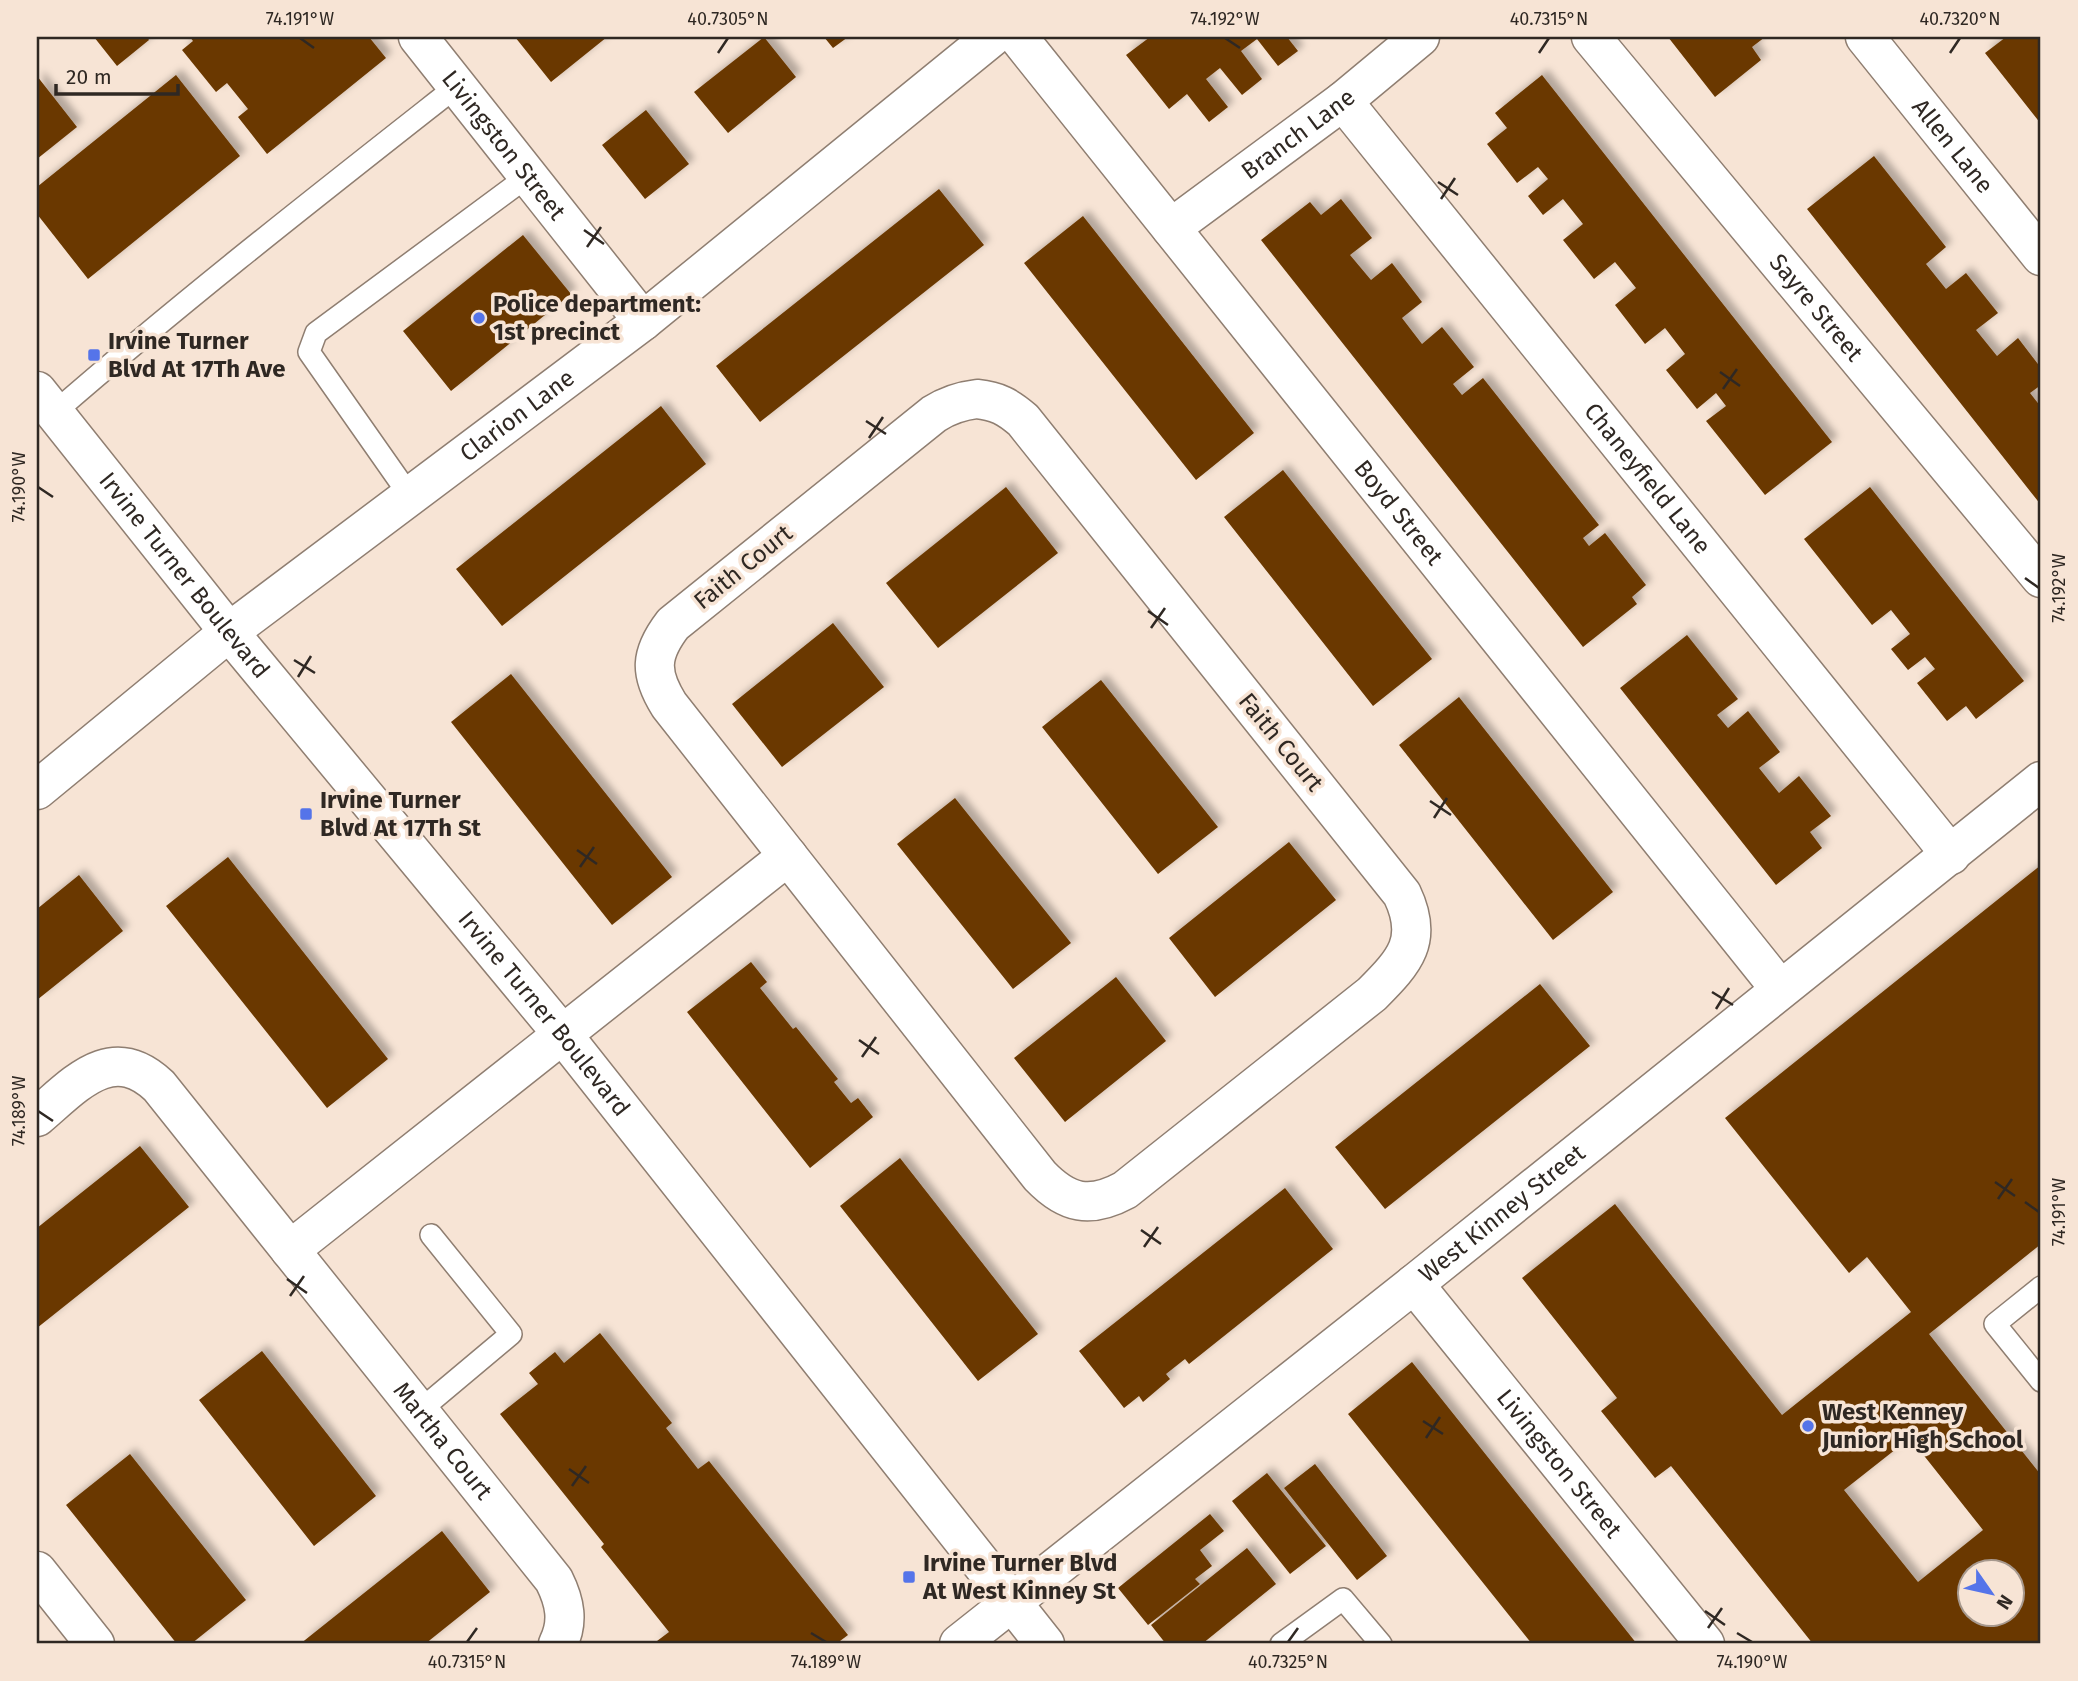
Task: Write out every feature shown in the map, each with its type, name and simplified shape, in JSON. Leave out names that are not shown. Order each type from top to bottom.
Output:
[{"type":"street","name":"Livingston Street","points":[[418,37],[643,321]]},
{"type":"street","name":"Clarion Lane","points":[[37,790],[229,632],[643,321],[992,37]]},
{"type":"street","name":"Boyd Street","points":[[1018,37],[1780,989]]},
{"type":"street","name":"Branch Lane","points":[[1171,228],[1343,101],[1420,37]]},
{"type":"street","name":"Sayre Street","points":[[1591,37],[2041,578]]},
{"type":"street","name":"Allen Lane","points":[[1864,37],[2041,256]]},
{"type":"street","name":"Chaneyfield Lane","points":[[1343,101],[1951,855]]},
{"type":"street","name":"Faith Court","points":[[964,400],[991,400],[1007,407],[1023,420],[1402,894],[1410,911],[1412,940],[1396,970],[1372,994],[1125,1190],[1109,1198],[1090,1202],[1078,1201],[1052,1189],[1040,1176],[788,856],[658,688],[653,663],[660,640],[673,624],[693,607],[934,414],[964,400]]},
{"type":"street","name":"Irvine Turner Boulevard","points":[[46,402],[229,632],[564,1035],[1045,1644]]},
{"type":"street","name":"West Kinney Street","points":[[959,1644],[1414,1284],[2041,781]]},
{"type":"street","points":[[290,1250],[788,856]]},
{"type":"street","name":"Martha Court","points":[[37,1117],[85,1078],[98,1071],[125,1066],[135,1069],[159,1086],[554,1580],[561,1594],[566,1618],[564,1634],[558,1644]]},
{"type":"street","name":"Livingston Street","points":[[1414,1284],[1705,1644]]},
{"type":"street","points":[[37,1571],[95,1644]]},
{"type":"lane","points":[[46,402],[124,353],[311,200],[457,86]]},
{"type":"lane","points":[[410,496],[309,352],[316,333],[528,176]]},
{"type":"lane","points":[[418,1412],[511,1334],[431,1235]]},
{"type":"lane","points":[[2041,1287],[1995,1324],[2041,1381]]},
{"type":"lane","points":[[1281,1644],[1343,1599],[1381,1644]]},
{"type":"building","points":[[94,37],[147,37],[149,40],[117,66]]},
{"type":"building","points":[[190,37],[369,37],[386,58],[267,154],[238,117],[248,109],[227,83],[216,92],[182,50],[193,41]]},
{"type":"building","points":[[515,37],[607,37],[551,82]]},
{"type":"building","points":[[764,37],[796,77],[728,133],[694,92]]},
{"type":"building","points":[[824,37],[848,37],[833,48]]},
{"type":"building","points":[[1150,37],[1287,37],[1298,51],[1278,66],[1257,39],[1241,51],[1262,79],[1242,95],[1220,68],[1206,79],[1228,107],[1209,122],[1187,94],[1169,109],[1126,55]]},
{"type":"building","points":[[1668,37],[1765,37],[1752,47],[1761,60],[1715,97]]},
{"type":"building","points":[[2006,37],[2041,37],[2041,124],[1985,53]]},
{"type":"building","points":[[176,75],[240,156],[88,279],[37,214],[37,187]]},
{"type":"building","points":[[1542,75],[1832,442],[1765,495],[1706,421],[1726,406],[1716,393],[1697,409],[1666,370],[1685,354],[1665,328],[1645,344],[1615,305],[1636,288],[1615,262],[1594,279],[1563,240],[1583,224],[1563,199],[1543,215],[1528,196],[1548,179],[1538,167],[1517,183],[1487,144],[1507,128],[1495,113]]},
{"type":"building","points":[[37,76],[77,127],[37,159]]},
{"type":"building","points":[[646,110],[689,164],[645,199],[602,145]]},
{"type":"building","points":[[1874,156],[1946,247],[1926,264],[1946,289],[1966,273],[1998,313],[1976,330],[1997,356],[2018,338],[2041,368],[2041,385],[2030,393],[2041,407],[2041,505],[1807,209]]},
{"type":"building","points":[[939,189],[984,245],[760,422],[716,366]]},
{"type":"building","points":[[1341,199],[1372,238],[1350,255],[1371,280],[1392,263],[1422,302],[1402,318],[1422,344],[1442,327],[1474,367],[1453,384],[1462,395],[1483,378],[1599,525],[1583,538],[1589,546],[1605,533],[1646,585],[1632,597],[1637,604],[1583,647],[1261,240],[1310,202],[1321,215]]},
{"type":"building","points":[[1083,216],[1254,433],[1196,480],[1024,263]]},
{"type":"building","points":[[523,235],[571,294],[451,391],[403,331]]},
{"type":"building","points":[[661,406],[706,464],[502,626],[456,569]]},
{"type":"building","points":[[1283,470],[1432,659],[1373,706],[1224,517]]},
{"type":"building","points":[[1006,487],[1058,553],[938,648],[886,583]]},
{"type":"building","points":[[1870,487],[2024,681],[1976,719],[1966,706],[1947,721],[1917,683],[1935,669],[1925,657],[1908,670],[1891,649],[1910,634],[1891,610],[1872,625],[1804,539]]},
{"type":"building","points":[[833,623],[884,687],[782,767],[732,704]]},
{"type":"building","points":[[1687,635],[1738,699],[1717,715],[1728,728],[1748,711],[1780,752],[1759,768],[1779,793],[1799,776],[1831,816],[1810,832],[1822,848],[1776,885],[1620,688]]},
{"type":"building","points":[[511,674],[672,877],[612,925],[451,722]]},
{"type":"building","points":[[1101,680],[1218,827],[1158,874],[1042,727]]},
{"type":"building","points":[[1459,697],[1613,892],[1553,940],[1399,745]]},
{"type":"building","points":[[955,798],[1071,943],[1013,989],[897,844]]},
{"type":"building","points":[[1289,842],[1336,900],[1215,997],[1169,938]]},
{"type":"building","points":[[228,857],[388,1059],[327,1108],[166,906]]},
{"type":"building","points":[[2041,865],[2041,1244],[1929,1334],[2041,1475],[2041,1644],[1813,1644],[1671,1466],[1655,1478],[1601,1411],[1617,1398],[1522,1278],[1615,1204],[1782,1415],[1911,1312],[1867,1257],[1849,1273],[1725,1118]],"holes":[[[1910,1438],[1983,1530],[1918,1582],[1844,1490]]]},
{"type":"building","points":[[79,875],[123,931],[37,1000],[37,909]]},
{"type":"building","points":[[751,962],[767,982],[760,988],[838,1079],[834,1082],[851,1103],[858,1098],[873,1117],[810,1168],[687,1012]]},
{"type":"building","points":[[1116,977],[1166,1041],[1065,1122],[1014,1058]]},
{"type":"building","points":[[1540,984],[1590,1046],[1385,1209],[1335,1147]]},
{"type":"building","points":[[140,1146],[189,1207],[37,1328],[37,1228]]},
{"type":"building","points":[[900,1158],[1038,1334],[978,1381],[840,1206]]},
{"type":"building","points":[[1285,1188],[1333,1249],[1189,1364],[1185,1359],[1166,1374],[1170,1379],[1143,1402],[1139,1396],[1124,1408],[1079,1351]]},
{"type":"building","points":[[600,1333],[672,1423],[666,1428],[698,1469],[709,1461],[848,1635],[836,1644],[653,1644],[669,1632],[601,1547],[604,1544],[500,1414],[538,1384],[529,1373],[555,1352],[564,1363]]},
{"type":"building","points":[[262,1351],[376,1496],[314,1546],[199,1400]]},
{"type":"building","points":[[1412,1362],[1637,1644],[1532,1644],[1348,1414]]},
{"type":"building","points":[[130,1454],[246,1600],[191,1644],[177,1644],[66,1505]]},
{"type":"building","points":[[1315,1464],[1387,1556],[1357,1580],[1284,1488]]},
{"type":"building","points":[[1267,1473],[1326,1546],[1290,1574],[1232,1501]]},
{"type":"building","points":[[1210,1514],[1224,1531],[1200,1550],[1212,1566],[1195,1579],[1200,1584],[1148,1625],[1118,1588]]},
{"type":"building","points":[[442,1531],[490,1592],[425,1644],[300,1644]]},
{"type":"building","points":[[1247,1548],[1276,1584],[1202,1644],[1166,1644],[1151,1625]]},
{"type":"place","name":"Police department: 1st precinct","points":[[479,318]]},
{"type":"place","name":"Irvine Turner Blvd At 17Th Ave","points":[[94,355]]},
{"type":"place","name":"Irvine Turner Blvd At 17Th St","points":[[306,814]]},
{"type":"place","name":"West Kenney Junior High School","points":[[1808,1426]]},
{"type":"place","name":"Irvine Turner Blvd At West Kinney St","points":[[909,1577]]}]
